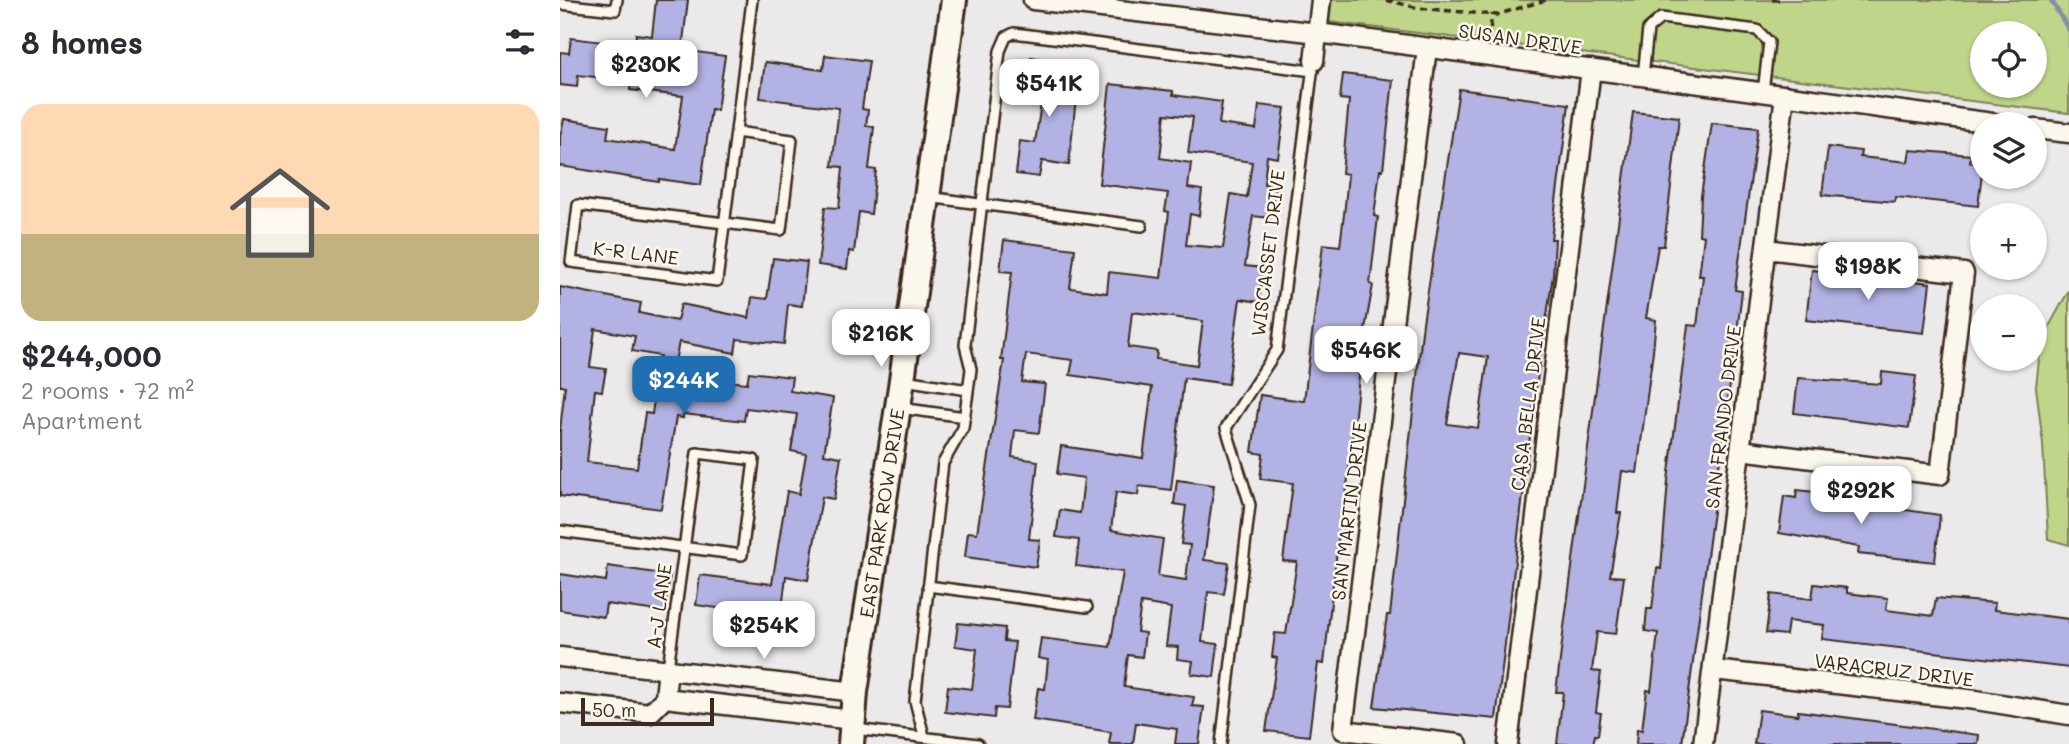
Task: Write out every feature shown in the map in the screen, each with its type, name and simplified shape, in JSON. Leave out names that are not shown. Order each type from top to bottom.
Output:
[{"type":"main road","name":"EAST PARK ROW DRIVE","points":[[852,731],[855,692],[902,380],[954,0]]},
{"type":"street","name":"SUSAN DRIVE","points":[[1033,0],[1318,33],[1970,120]]},
{"type":"street","name":"WISCASSET DRIVE","points":[[1313,66],[1321,0]]},
{"type":"street","name":"SAN MARTIN DRIVE","points":[[1427,47],[1343,730],[1458,744]]},
{"type":"street","name":"CASA BELLA DRIVE","points":[[1508,744],[1591,69]]},
{"type":"street","name":"SAN FRANDO DRIVE","points":[[1703,744],[1785,95]]},
{"type":"street","points":[[2047,131],[2069,134]]},
{"type":"street","points":[[1740,450],[1940,475],[1964,273],[1766,249]]},
{"type":"street","points":[[560,657],[855,692]]},
{"type":"street","points":[[560,703],[650,713],[665,698],[668,668]]},
{"type":"street","name":"VARACRUZ DRIVE","points":[[1714,670],[1976,700],[2069,715]]},
{"type":"street","points":[[665,698],[852,731]]},
{"type":"lane","points":[[560,4],[615,10],[617,0]]},
{"type":"lane","name":"K-R LANE","points":[[724,223],[578,205],[571,262],[718,281],[752,0]]},
{"type":"lane","points":[[1643,76],[1648,29],[1661,18],[1757,30],[1769,41],[1763,92]]},
{"type":"lane","points":[[924,736],[915,701],[928,586],[943,463],[963,428],[965,417],[971,369],[965,345],[980,204],[1000,51],[1006,37],[1014,33],[1313,66]]},
{"type":"lane","name":"WISCASSET DRIVE","points":[[1222,744],[1250,505],[1226,428],[1277,350],[1313,66]]},
{"type":"lane","points":[[724,223],[781,230],[792,140],[736,132]]},
{"type":"lane","points":[[927,197],[1142,226]]},
{"type":"lane","points":[[902,380],[968,390]]},
{"type":"lane","points":[[898,407],[965,417]]},
{"type":"lane","name":"A-J LANE","points":[[560,531],[684,547],[742,555],[754,460],[697,453],[684,547],[668,668]]},
{"type":"lane","points":[[928,586],[1087,607]]},
{"type":"lane","points":[[852,731],[924,736],[978,744]]},
{"type":"path","points":[[1386,0],[1418,8],[1492,14],[1546,0]]},
{"type":"path","points":[[1772,0],[1784,0]]},
{"type":"path","points":[[1488,56],[1492,14]]},
{"type":"green space","points":[[1330,0],[2069,0],[2069,113],[1329,22]]},
{"type":"green space","points":[[2069,290],[2069,545],[2048,539],[2043,444],[2036,387],[2038,371],[2047,371],[2047,330]]},
{"type":"building","points":[[656,0],[688,0],[682,50],[725,56],[717,110],[711,109],[701,185],[659,179],[659,182],[560,166],[560,136],[564,119],[609,126],[607,138],[675,149],[683,96],[630,90],[631,81],[578,75],[577,87],[560,85],[560,52],[569,53],[571,38],[635,46],[636,34],[652,36]]},
{"type":"building","points":[[825,55],[869,61],[862,109],[868,110],[866,126],[874,127],[869,169],[876,170],[871,214],[859,212],[854,252],[849,251],[847,269],[818,265],[825,207],[839,208],[843,167],[832,166],[839,108],[760,98],[765,62],[823,70]]},
{"type":"building","points":[[1031,57],[1054,61],[1053,75],[1078,78],[1069,165],[1042,161],[1039,177],[1016,174],[1020,141],[1035,143],[1042,97],[1026,94]]},
{"type":"building","points":[[1343,74],[1393,80],[1383,170],[1380,170],[1374,216],[1378,217],[1370,284],[1373,285],[1363,340],[1342,533],[1339,533],[1324,664],[1318,663],[1309,736],[1266,731],[1277,658],[1272,657],[1275,633],[1286,634],[1297,562],[1283,561],[1293,483],[1260,479],[1263,454],[1252,452],[1260,395],[1304,401],[1323,244],[1340,246],[1345,206],[1348,174],[1342,173],[1349,100],[1340,99]]},
{"type":"building","points":[[1110,84],[1173,91],[1173,95],[1222,102],[1219,124],[1256,129],[1259,105],[1285,108],[1278,158],[1267,156],[1264,184],[1275,186],[1270,218],[1253,216],[1245,266],[1263,268],[1259,302],[1240,299],[1228,384],[1184,378],[1171,490],[1139,486],[1138,495],[1116,492],[1111,530],[1163,539],[1158,576],[1186,580],[1190,545],[1181,544],[1186,506],[1174,504],[1177,480],[1214,485],[1204,560],[1229,563],[1224,594],[1208,592],[1202,642],[1218,644],[1214,677],[1191,674],[1193,661],[1177,659],[1178,647],[1166,646],[1171,608],[1141,603],[1137,632],[1145,633],[1142,657],[1128,655],[1124,687],[1194,697],[1192,706],[1204,707],[1199,744],[1175,744],[1177,729],[1136,723],[1133,744],[1109,744],[1111,732],[1033,720],[1038,688],[1045,689],[1048,660],[1038,658],[1041,638],[1110,647],[1123,572],[1076,566],[1079,540],[1056,537],[1060,510],[1080,513],[1084,478],[1057,474],[1061,446],[1143,458],[1152,387],[1070,375],[1073,360],[1026,354],[1022,382],[1045,384],[1039,433],[1015,430],[1012,457],[1038,461],[1029,539],[1040,540],[1036,567],[965,557],[968,532],[977,533],[1004,360],[1001,360],[1012,272],[1000,271],[1004,240],[1075,249],[1070,288],[1107,293],[1109,272],[1161,278],[1169,212],[1165,211],[1168,193],[1099,184]],"holes":[[[1165,114],[1193,117],[1188,153],[1252,162],[1247,197],[1231,194],[1223,248],[1186,245],[1190,214],[1199,216],[1202,190],[1188,188],[1191,163],[1160,158]],[[1132,312],[1203,321],[1197,365],[1156,359],[1157,351],[1128,347]]]},
{"type":"building","points":[[1459,89],[1569,104],[1551,239],[1555,239],[1553,275],[1535,395],[1496,719],[1374,707],[1387,615],[1390,615],[1423,323]],"holes":[[[1459,353],[1488,357],[1478,428],[1447,424]]]},
{"type":"building","points":[[1633,112],[1679,117],[1664,246],[1658,246],[1646,318],[1656,320],[1653,351],[1637,473],[1622,471],[1617,513],[1621,513],[1610,576],[1624,577],[1616,634],[1597,632],[1592,671],[1601,672],[1596,712],[1601,713],[1598,735],[1595,735],[1593,744],[1557,744],[1563,692],[1556,692]]},
{"type":"building","points":[[1712,123],[1758,128],[1735,290],[1742,291],[1738,324],[1682,744],[1636,744],[1637,729],[1642,730],[1647,690],[1651,691],[1658,633],[1645,631],[1647,609],[1652,609],[1657,568],[1661,569],[1668,480],[1688,325],[1697,326],[1703,276],[1699,276],[1704,236],[1699,235],[1701,196]]},
{"type":"building","points":[[1828,147],[1861,151],[1860,157],[1908,162],[1910,150],[1970,155],[1970,189],[1980,189],[1978,203],[1970,205],[1896,197],[1895,202],[1822,195]]},
{"type":"building","points":[[773,258],[807,262],[802,306],[788,304],[784,344],[737,339],[735,353],[679,342],[672,376],[747,383],[749,372],[792,377],[790,391],[833,398],[824,454],[841,457],[834,499],[822,497],[808,580],[786,576],[780,625],[737,619],[738,611],[696,605],[700,575],[772,584],[787,491],[799,494],[806,454],[791,451],[797,414],[746,408],[744,421],[683,414],[683,418],[676,417],[661,509],[560,496],[560,430],[565,386],[560,386],[560,287],[641,303],[639,313],[677,321],[681,304],[749,318],[752,297],[767,299]],"holes":[[[595,329],[635,336],[632,351],[660,356],[652,414],[645,413],[637,468],[587,462],[595,390],[602,391],[606,369],[590,367]]]},
{"type":"building","points":[[1812,270],[1930,283],[1924,333],[1806,320]]},
{"type":"building","points":[[1882,372],[1916,376],[1909,428],[1794,413],[1798,378],[1881,384]]},
{"type":"building","points":[[1797,490],[1858,497],[1858,503],[1940,515],[1935,562],[1858,554],[1859,547],[1779,533],[1784,496],[1796,498]]},
{"type":"building","points":[[608,566],[670,575],[664,612],[606,604],[604,617],[560,610],[560,574],[606,581]]},
{"type":"building","points":[[1814,584],[1847,588],[1847,593],[1888,598],[1886,610],[1933,616],[1936,598],[1995,603],[1994,610],[2069,619],[2069,668],[1822,639],[1824,625],[1788,621],[1786,635],[1766,633],[1771,594],[1812,599]]},
{"type":"building","points":[[958,623],[1005,628],[1004,641],[1015,642],[1007,709],[995,708],[994,718],[945,712],[948,686],[972,689],[977,649],[955,646]]},
{"type":"building","points":[[1759,710],[1798,715],[1798,711],[1979,735],[1978,744],[1754,744]]},
{"type":"waterway","points":[[2051,0],[2069,30]]}]
